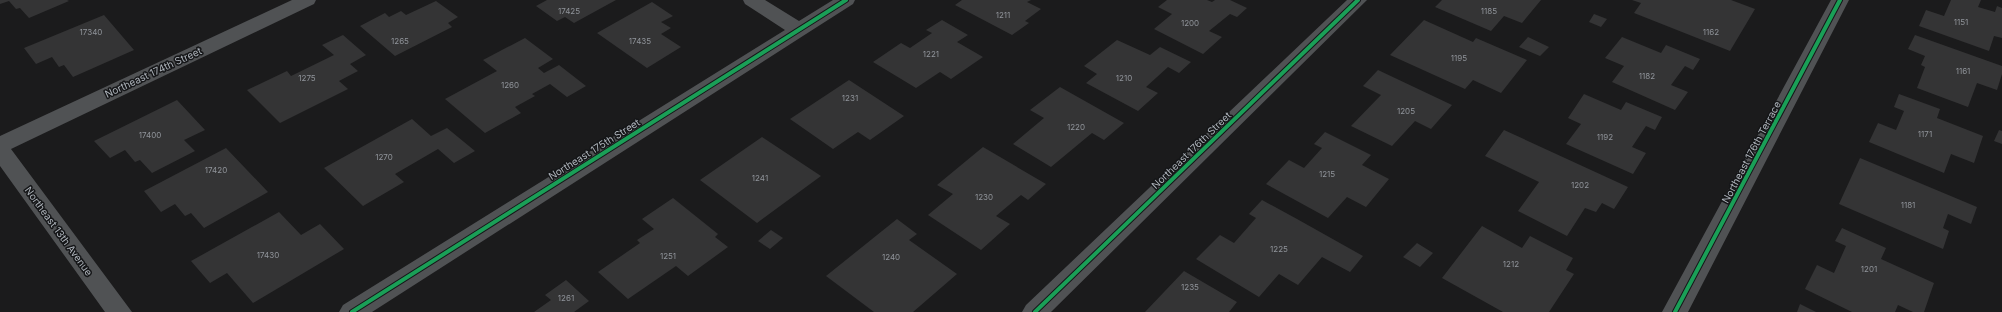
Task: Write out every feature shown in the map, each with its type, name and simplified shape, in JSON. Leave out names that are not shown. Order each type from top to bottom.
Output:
[{"type":"street","name":"Northeast 174th Street","points":[[0,144],[307,0]]},
{"type":"street","points":[[752,0],[799,30]]},
{"type":"street","name":"Northeast 175th Street","points":[[352,312],[846,0]]},
{"type":"street","name":"Northeast 176th Street","points":[[1035,312],[1358,0]]},
{"type":"street","name":"Northeast 176th Terrace","points":[[1675,312],[1840,0]]},
{"type":"street","name":"Northeast 13th Avenue","points":[[0,150],[119,312]]},
{"type":"building","points":[[0,0],[69,1],[29,18],[20,8],[16,9],[9,1],[0,4]]},
{"type":"building","points":[[547,0],[616,0],[574,23],[565,17],[557,21],[536,6]]},
{"type":"building","points":[[962,0],[1031,0],[1027,2],[1041,9],[1025,21],[1029,23],[1012,35],[955,5]]},
{"type":"building","points":[[1167,0],[1207,0],[1212,2],[1215,0],[1230,0],[1247,8],[1237,17],[1230,14],[1209,31],[1222,37],[1203,54],[1154,29],[1172,14],[1158,7]]},
{"type":"building","points":[[1442,0],[1541,0],[1522,23],[1504,16],[1491,31],[1435,7]]},
{"type":"building","points":[[1632,0],[1731,0],[1755,9],[1730,51],[1634,13],[1641,3]]},
{"type":"building","points":[[1951,0],[1981,0],[1978,7],[1995,12],[1997,6],[2002,8],[2002,38],[1994,36],[1989,51],[1919,26],[1926,10],[1944,16]]},
{"type":"building","points":[[436,1],[458,17],[448,23],[452,27],[395,56],[360,26],[385,13],[389,17],[401,11],[406,15]]},
{"type":"building","points":[[652,2],[673,16],[661,22],[671,28],[661,34],[681,47],[647,68],[597,33]]},
{"type":"building","points":[[1594,14],[1607,19],[1601,27],[1589,22]]},
{"type":"building","points":[[104,15],[134,50],[73,77],[64,65],[59,67],[52,57],[36,64],[24,48]]},
{"type":"building","points":[[942,20],[968,35],[957,42],[983,57],[951,79],[940,72],[916,88],[873,62],[901,43],[910,48],[932,33],[926,30]]},
{"type":"building","points":[[1424,20],[1473,42],[1476,38],[1527,60],[1501,93],[1473,80],[1465,89],[1390,55]]},
{"type":"building","points":[[343,35],[366,55],[350,64],[358,71],[339,81],[348,89],[280,123],[247,90],[287,71],[291,76],[334,55],[322,45]]},
{"type":"building","points":[[1915,35],[2002,66],[2002,74],[1997,90],[1977,83],[1968,107],[1917,88],[1925,67],[1921,65],[1925,56],[1908,49]]},
{"type":"building","points":[[1528,37],[1549,47],[1540,56],[1519,47]]},
{"type":"building","points":[[1622,37],[1661,53],[1666,45],[1700,59],[1693,70],[1685,66],[1671,85],[1688,92],[1675,110],[1612,82],[1624,66],[1605,58]]},
{"type":"building","points":[[525,38],[553,59],[538,68],[544,73],[559,65],[586,86],[567,97],[550,84],[532,94],[535,96],[515,107],[521,113],[485,133],[445,99],[497,71],[483,60]]},
{"type":"building","points":[[1117,40],[1150,55],[1160,47],[1191,62],[1179,73],[1168,67],[1146,87],[1158,93],[1138,111],[1086,83],[1097,74],[1084,66]]},
{"type":"building","points":[[1378,70],[1452,105],[1431,129],[1415,121],[1392,146],[1351,126],[1381,95],[1363,86]]},
{"type":"building","points":[[849,80],[904,116],[870,140],[858,132],[833,149],[790,119]]},
{"type":"building","points":[[1060,87],[1124,123],[1104,140],[1092,133],[1051,167],[1013,144],[1044,118],[1030,110]]},
{"type":"building","points":[[1584,94],[1621,110],[1626,102],[1662,117],[1655,130],[1646,126],[1632,147],[1646,153],[1633,174],[1566,144],[1581,124],[1568,118]]},
{"type":"building","points":[[1899,94],[1940,109],[1937,118],[1983,136],[1974,163],[1951,154],[1944,173],[1869,142],[1878,123],[1896,130],[1904,111],[1894,107]]},
{"type":"building","points":[[177,100],[205,130],[184,140],[195,151],[152,173],[140,160],[135,162],[125,150],[110,158],[94,141]]},
{"type":"building","points":[[412,119],[431,136],[447,128],[475,151],[454,163],[438,149],[395,174],[404,182],[363,206],[324,168]]},
{"type":"building","points":[[1504,130],[1628,187],[1614,209],[1602,203],[1596,212],[1585,208],[1567,236],[1518,211],[1539,182],[1485,156]]},
{"type":"building","points":[[1999,130],[2002,131],[2002,144],[1994,141]]},
{"type":"building","points":[[1325,132],[1371,155],[1362,165],[1389,179],[1366,207],[1347,197],[1328,218],[1266,184],[1289,160],[1304,168],[1322,148],[1314,144]]},
{"type":"building","points":[[762,137],[821,176],[757,223],[700,180]]},
{"type":"building","points":[[983,147],[1046,184],[1028,200],[1021,195],[996,216],[1010,224],[981,250],[928,215],[953,194],[937,185]]},
{"type":"building","points":[[226,148],[268,192],[204,228],[191,213],[185,216],[175,204],[161,212],[144,191]]},
{"type":"building","points":[[1860,158],[1977,207],[1971,224],[1948,214],[1943,228],[1949,231],[1943,249],[1839,204]]},
{"type":"building","points":[[673,198],[718,234],[715,237],[728,247],[688,276],[676,266],[628,299],[598,272],[640,243],[637,240],[654,229],[642,219]]},
{"type":"building","points":[[1262,200],[1363,256],[1350,272],[1322,257],[1298,285],[1279,274],[1259,297],[1196,259],[1220,235],[1234,243],[1256,218],[1249,214]]},
{"type":"building","points":[[279,212],[301,235],[320,224],[344,249],[253,303],[227,273],[210,283],[191,261]]},
{"type":"building","points":[[897,219],[917,234],[909,240],[957,274],[913,312],[874,312],[826,276]]},
{"type":"building","points":[[1482,226],[1522,248],[1530,236],[1573,258],[1566,270],[1574,274],[1549,312],[1503,312],[1442,278]]},
{"type":"building","points":[[1842,228],[1886,248],[1881,259],[1934,283],[1924,312],[1913,312],[1898,305],[1895,312],[1852,312],[1805,289],[1817,265],[1834,273],[1846,246],[1835,241]]},
{"type":"building","points":[[771,230],[783,238],[770,249],[758,241]]},
{"type":"building","points":[[1417,243],[1433,253],[1420,267],[1403,257]]},
{"type":"building","points":[[1184,271],[1237,302],[1229,312],[1145,312]]},
{"type":"building","points":[[566,280],[589,301],[574,312],[534,312],[551,300],[545,295]]},
{"type":"building","points":[[1800,304],[1816,312],[1797,312]]},
{"type":"cycle path","points":[[352,312],[846,0]]},
{"type":"cycle path","points":[[1035,312],[1358,0]]},
{"type":"cycle path","points":[[1675,312],[1840,0]]}]
